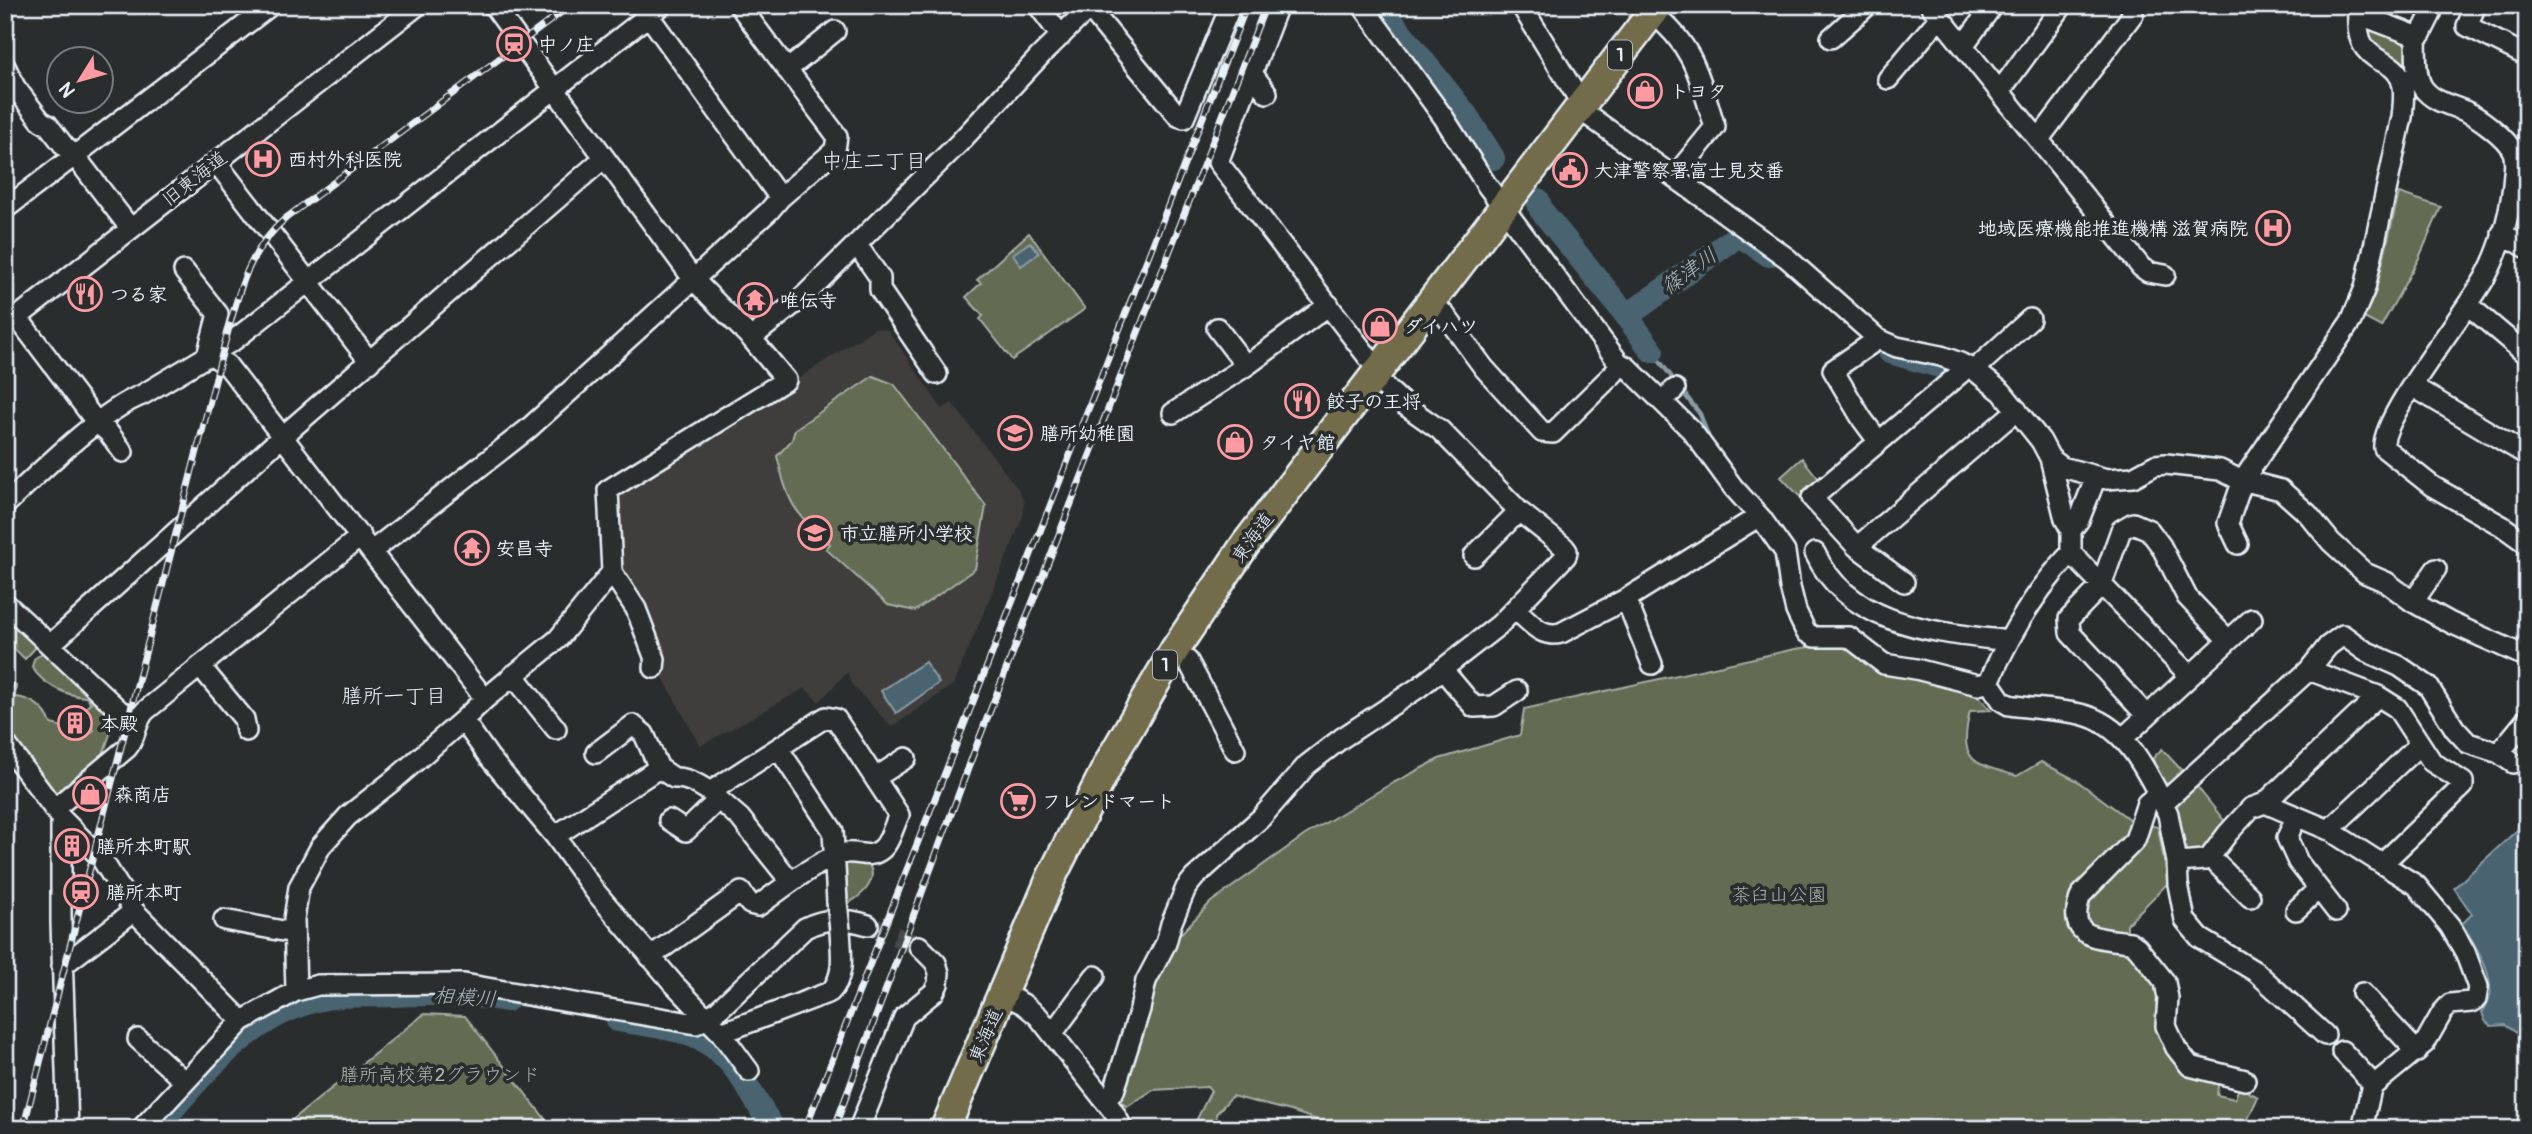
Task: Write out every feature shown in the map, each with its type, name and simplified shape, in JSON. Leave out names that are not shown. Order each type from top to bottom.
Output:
[{"type":"highway","name":"東海道","points":[[946,1129],[1002,993],[1074,831],[1112,757],[1174,651],[1245,545],[1655,9]]},
{"type":"street","points":[[5,209],[271,5]]},
{"type":"street","name":"旧東海道","points":[[11,322],[418,5]]},
{"type":"street","points":[[493,5],[693,279],[751,338],[786,380],[608,490],[612,572],[636,609],[655,659],[654,668]]},
{"type":"street","points":[[68,1129],[57,813],[127,748],[134,739],[137,719],[145,710],[367,543],[528,429],[835,150],[837,136],[739,5]]},
{"type":"street","points":[[1038,5],[1061,36]]},
{"type":"street","points":[[751,338],[806,295],[1091,7],[1178,116],[1184,118],[1231,5]]},
{"type":"street","points":[[1104,1099],[1114,1091],[1146,981],[1167,943],[1171,924],[1186,888],[1261,818],[1307,765],[1443,670],[1516,610],[1566,556],[1567,551],[1519,511],[1440,430],[1406,406],[1377,373],[1329,305],[1218,162],[1278,5]]},
{"type":"street","points":[[1349,5],[1394,66],[1408,69]]},
{"type":"street","points":[[1362,5],[1503,208],[1619,363],[1668,395],[1733,487],[1761,518],[1785,552],[1796,611],[1806,632],[1814,637],[1849,638],[1884,664],[1978,685],[1989,682],[2008,641],[2037,591],[2071,553],[2071,530],[2065,519],[2050,458],[2041,441],[2002,392],[1971,369],[1941,356],[1897,347],[1878,339],[1787,258],[1590,116],[1521,5]]},
{"type":"street","points":[[1831,38],[1868,5]]},
{"type":"street","points":[[1963,46],[1993,5]]},
{"type":"street","points":[[2000,91],[2063,5]]},
{"type":"street","points":[[2039,139],[2133,14],[2130,5]]},
{"type":"street","points":[[2476,5],[2467,26],[2527,56]]},
{"type":"street","points":[[1655,9],[1685,45],[1694,61],[1714,127],[1674,177]]},
{"type":"street","points":[[5,505],[97,424],[130,399],[142,395],[234,340],[656,10],[780,198]]},
{"type":"street","points":[[2238,544],[2228,523],[2244,480],[2351,321],[2365,288],[2405,92],[2402,78],[2394,68],[2374,57],[2365,48],[2358,28],[2358,10],[2416,36],[2421,34],[2431,14]]},
{"type":"street","points":[[1888,79],[1935,11],[2141,267],[2148,272],[2165,275]]},
{"type":"street","points":[[787,70],[835,31]]},
{"type":"street","points":[[2416,36],[2419,80],[2424,89],[2438,100],[2480,119],[2520,152],[2520,182],[2487,274],[2412,386],[2382,440],[2384,448],[2432,486],[2502,526],[2527,544]]},
{"type":"street","points":[[5,56],[21,76],[26,90],[70,142],[75,156]]},
{"type":"street","points":[[5,66],[15,87],[41,121],[48,125],[75,156],[130,228]]},
{"type":"street","points":[[1251,72],[1267,93]]},
{"type":"street","points":[[51,644],[283,436],[604,158]]},
{"type":"street","points":[[216,162],[370,362]]},
{"type":"street","points":[[2502,233],[2527,248]]},
{"type":"street","points":[[857,245],[880,278],[880,290],[937,374]]},
{"type":"street","points":[[184,271],[218,314],[209,355]]},
{"type":"street","points":[[1431,302],[1445,315],[1484,368],[1542,432],[1547,434],[1553,433],[1614,373],[1619,363]]},
{"type":"street","points":[[1173,413],[1246,366],[1329,305]]},
{"type":"street","points":[[2468,305],[2527,355]]},
{"type":"street","points":[[1904,582],[1857,547],[1812,498],[2030,319]]},
{"type":"street","points":[[11,322],[123,452]]},
{"type":"street","points":[[1217,328],[1246,366]]},
{"type":"street","points":[[1878,339],[1833,370],[1861,419],[1879,442]]},
{"type":"street","points":[[209,355],[227,365],[485,699]]},
{"type":"street","points":[[2412,386],[2527,455]]},
{"type":"street","points":[[1857,547],[2017,410]]},
{"type":"street","points":[[2050,458],[2062,467],[2107,479],[2133,477],[2155,465],[2166,464],[2220,470],[2281,490],[2290,496],[2330,542],[2365,573],[2386,582],[2451,623],[2527,657]]},
{"type":"street","points":[[2071,530],[2079,520],[2096,477]]},
{"type":"street","points":[[1474,556],[1519,511]]},
{"type":"street","points":[[1516,610],[1540,631],[1550,636],[1561,633],[1626,599],[1753,520],[1761,518]]},
{"type":"street","points":[[2147,716],[2070,634],[2069,619],[2101,586],[2122,530],[2133,523],[2149,530],[2187,597],[2228,640]]},
{"type":"street","points":[[1815,553],[1821,566],[1839,589],[1853,601],[1877,613],[1923,630],[2008,641]]},
{"type":"street","points":[[2071,553],[2190,677]]},
{"type":"street","points":[[2413,601],[2437,569]]},
{"type":"street","points":[[296,991],[293,933],[299,887],[321,846],[348,816],[558,639],[612,572]]},
{"type":"street","points":[[1626,599],[1652,664]]},
{"type":"street","points":[[5,603],[119,710],[137,719]]},
{"type":"street","points":[[2123,738],[2252,619]]},
{"type":"street","points":[[2234,1081],[2190,1066],[2176,1048],[2166,1026],[2168,998],[2165,982],[2137,947],[2130,942],[2092,937],[2084,931],[2076,914],[2081,895],[2135,840],[2147,803],[2161,799],[2309,670],[2328,646],[2343,635],[2365,651],[2399,666],[2428,686],[2455,729],[2468,743],[2506,758],[2527,719]]},
{"type":"street","points":[[1174,651],[1188,661],[1235,750]]},
{"type":"street","points":[[200,666],[244,719],[246,731]]},
{"type":"street","points":[[1443,670],[1474,707],[1494,706],[1517,691]]},
{"type":"street","points":[[2309,670],[2378,696],[2397,708],[2432,762],[2463,782],[2463,786],[2382,864]]},
{"type":"street","points":[[513,675],[556,729]]},
{"type":"street","points":[[1989,682],[2002,701],[2009,705],[2082,715],[2099,720],[2123,738],[2168,814],[2185,920],[2200,938],[2256,972],[2325,1035]]},
{"type":"street","points":[[2177,862],[2210,857],[2251,808],[2265,803],[2378,696]]},
{"type":"street","points":[[650,957],[741,892],[750,904],[758,906],[791,882],[834,858],[847,853],[868,856],[884,848],[899,816],[836,719],[826,718],[778,748],[714,796],[686,831],[669,820]]},
{"type":"street","points":[[463,720],[594,890],[650,957],[714,1026],[749,1071]]},
{"type":"street","points":[[596,753],[633,725],[644,734],[659,768],[674,778],[701,785],[740,818],[791,882]]},
{"type":"street","points":[[5,743],[57,813],[101,858],[134,911],[242,1021]]},
{"type":"street","points":[[2329,830],[2419,745]]},
{"type":"street","points":[[141,1129],[242,1021],[296,991],[318,985],[464,984],[714,1026],[830,992],[834,988],[842,964],[832,831],[778,748]]},
{"type":"street","points":[[875,778],[906,758]]},
{"type":"street","points":[[555,836],[659,768]]},
{"type":"street","points":[[2265,803],[2329,830],[2416,885],[2450,926],[2465,952],[2478,987],[2476,999],[2450,1004],[2417,1052],[2374,1085],[2362,1129]]},
{"type":"street","points":[[2297,817],[2287,838],[2298,862],[2336,911]]},
{"type":"street","points":[[2210,857],[2224,868],[2250,897]]},
{"type":"street","points":[[2296,910],[2318,889]]},
{"type":"street","points":[[62,966],[134,911]]},
{"type":"street","points":[[224,920],[293,933]]},
{"type":"street","points":[[714,1026],[805,928],[818,921],[830,920],[850,920],[868,925]]},
{"type":"street","points":[[859,1129],[904,1017],[934,992],[937,984],[939,973],[936,963],[919,946]]},
{"type":"street","points":[[1052,1034],[1094,976]]},
{"type":"street","points":[[1002,993],[1031,1010],[1104,1099],[1123,1129]]},
{"type":"street","points":[[2362,993],[2417,1052]]},
{"type":"street","points":[[138,1039],[184,1081]]},
{"type":"street","points":[[2343,1051],[2374,1085]]},
{"type":"shaded area","name":"市立膳所小学校","points":[[875,328],[888,330],[942,409],[952,403],[1018,489],[1024,501],[1023,517],[954,684],[892,727],[853,686],[847,672],[819,702],[805,688],[700,746],[658,668],[617,571],[616,490],[781,390]]},
{"type":"green space","points":[[2368,25],[2408,36],[2411,56],[2404,66],[2374,49],[2366,30]]},
{"type":"green space","points":[[2399,193],[2441,207],[2419,258],[2381,327],[2364,318],[2375,294]]},
{"type":"green space","points":[[1029,233],[1085,309],[1012,360],[980,319],[983,316],[966,297],[981,283],[977,280]]},
{"type":"green space","points":[[873,376],[894,384],[986,506],[975,569],[915,611],[888,605],[826,549],[830,544],[807,523],[794,506],[777,456],[792,440],[795,429]]},
{"type":"green space","points":[[1802,458],[1822,483],[1802,499],[1781,477]]},
{"type":"green space","points":[[9,616],[38,645],[25,659],[5,640],[5,620]]},
{"type":"green space","name":"茶臼山公園","points":[[1839,643],[1975,692],[1991,710],[1970,711],[1966,741],[1972,758],[1980,763],[2017,776],[2041,762],[2076,780],[2133,822],[2158,827],[2168,883],[2127,924],[2126,949],[2159,982],[2167,1046],[2219,1078],[2217,1095],[2235,1099],[2239,1087],[2258,1097],[2247,1121],[2266,1129],[1343,1129],[1291,1111],[1232,1096],[1216,1114],[1218,1129],[1192,1129],[1211,1091],[1207,1087],[1153,1090],[1127,1107],[1118,1099],[1145,1008],[1170,945],[1211,902],[1305,835],[1439,759],[1520,735],[1524,709],[1795,649]]},
{"type":"green space","points":[[46,650],[116,717],[100,763],[58,797],[5,728],[5,707],[10,703],[5,696],[5,681],[16,685],[15,697],[27,699],[37,705],[46,713],[51,724],[63,727],[81,741],[94,730],[81,712],[91,703],[86,697],[55,688],[42,679],[32,667],[34,659]]},
{"type":"green space","points":[[2162,749],[2185,774],[2173,785],[2164,783],[2156,770],[2153,758]]},
{"type":"green space","points":[[2195,784],[2226,823],[2206,850],[2187,852],[2181,848],[2182,834],[2174,804]]},
{"type":"green space","points":[[847,859],[868,863],[872,876],[867,888],[845,905],[841,864]]},
{"type":"green space","name":"膳所高校第2グラウンド","points":[[424,1014],[465,1016],[553,1129],[281,1129]]},
{"type":"water","points":[[1030,242],[1039,253],[1021,266],[1013,254]]},
{"type":"water","points":[[925,662],[939,683],[896,713],[881,691]]},
{"type":"water","points":[[2527,821],[2527,1040],[2505,1025],[2491,1026],[2485,1021],[2482,1012],[2488,1003],[2490,992],[2486,967],[2462,924],[2472,914],[2454,888]]},
{"type":"waterway","name":"篠津川","points":[[1379,5],[1466,115],[1493,158]]},
{"type":"waterway","name":"篠津川","points":[[1538,200],[1541,210],[1623,311],[1634,311],[1736,237],[1744,238],[1769,255]]},
{"type":"waterway","points":[[1623,311],[1652,351]]},
{"type":"waterway","points":[[1652,351],[1677,384]]},
{"type":"waterway","name":"篠津川","points":[[1890,352],[1946,368]]},
{"type":"waterway","points":[[1682,391],[1700,414],[1711,444]]},
{"type":"waterway","name":"相模川","points":[[156,1129],[191,1088],[230,1049],[275,1016],[300,1005],[326,998],[419,994],[507,1000]]},
{"type":"waterway","name":"相模川","points":[[618,1020],[673,1029],[711,1045],[736,1070],[774,1129]]},
{"type":"tunnel","points":[[868,925],[919,946]]},
{"type":"railway","points":[[23,1129],[224,346],[239,293],[252,261],[272,232],[286,218],[571,5]]},
{"type":"railway","points":[[805,1129],[1247,5]]},
{"type":"railway","points":[[834,1129],[979,739],[1266,5]]},
{"type":"place","name":"中ノ庄","points":[[514,44]]},
{"type":"place","name":"トヨタ","points":[[1645,91]]},
{"type":"place","name":"西村外科医院","points":[[263,159]]},
{"type":"place","name":"大津警察署富士見交番","points":[[1570,170]]},
{"type":"place","name":"地域医療機能推進機構 滋賀病院","points":[[2273,228]]},
{"type":"place","name":"つる家","points":[[85,294]]},
{"type":"place","name":"唯伝寺","points":[[755,300]]},
{"type":"place","name":"ダイハツ","points":[[1380,326]]},
{"type":"place","name":"餃子の王将","points":[[1302,401]]},
{"type":"place","name":"膳所幼稚園","points":[[1015,433]]},
{"type":"place","name":"タイヤ館","points":[[1235,442]]},
{"type":"place","name":"市立膳所小学校","points":[[815,533]]},
{"type":"place","name":"安昌寺","points":[[472,548]]},
{"type":"place","name":"本殿","points":[[75,723]]},
{"type":"place","name":"森商店","points":[[90,794]]},
{"type":"place","name":"フレンドマート","points":[[1018,801]]},
{"type":"place","name":"膳所本町駅","points":[[72,846]]},
{"type":"place","name":"膳所本町","points":[[81,892]]},
{"type":"district","name":"中庄二丁目","points":[[874,161]]},
{"type":"district","name":"膳所一丁目","points":[[394,696]]}]
